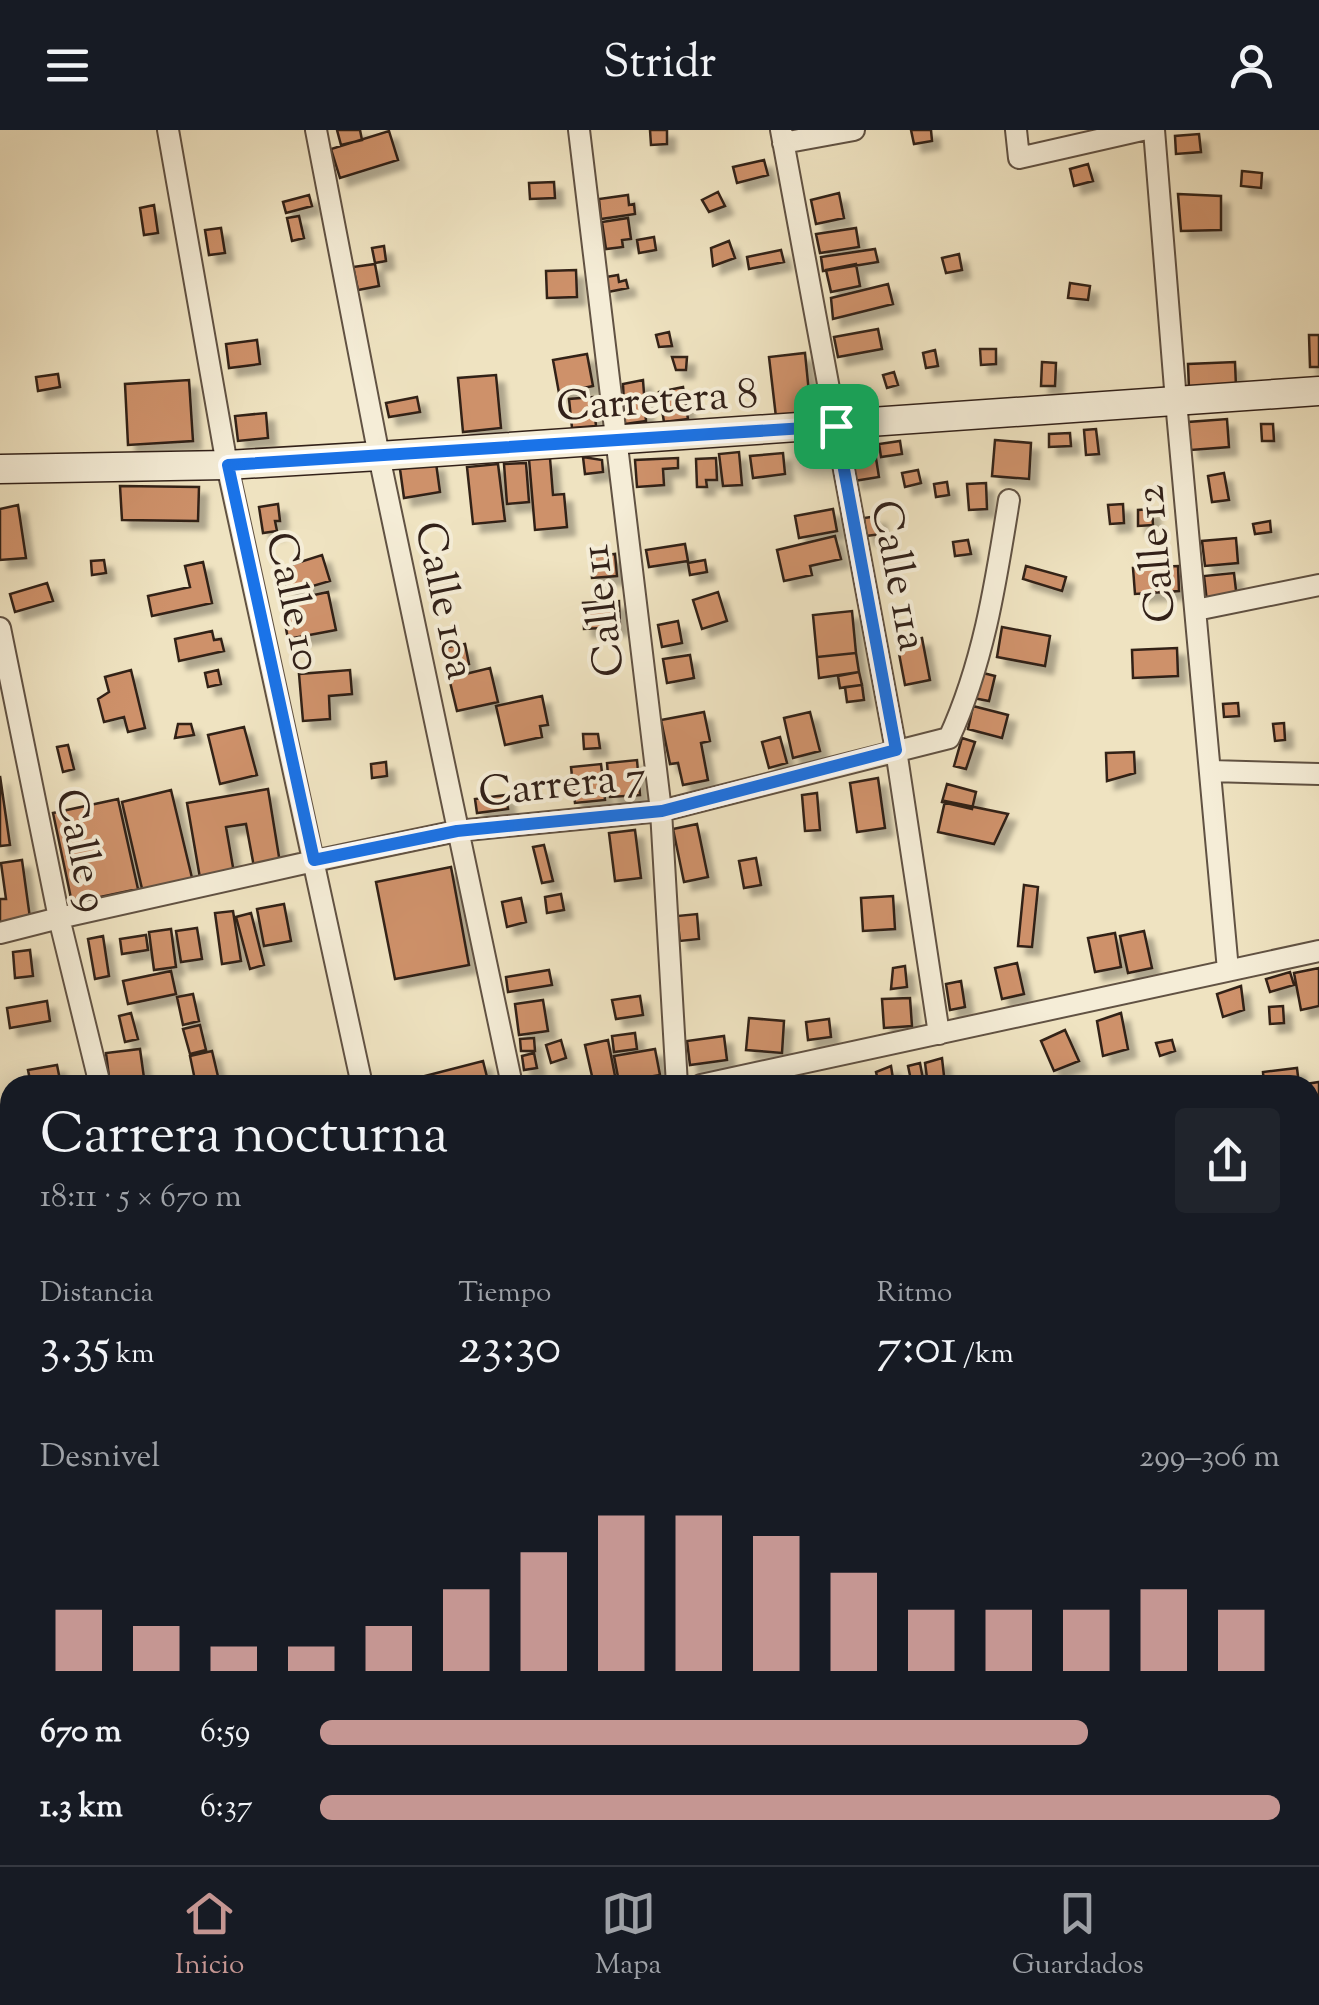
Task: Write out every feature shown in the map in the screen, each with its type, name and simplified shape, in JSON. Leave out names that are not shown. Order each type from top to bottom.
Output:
[{"type":"street","name":"Calle 10","points":[[168,130],[228,465],[360,1075]]},
{"type":"street","name":"Calle 10a","points":[[316,130],[378,456],[510,1075]]},
{"type":"street","name":"Calle 11","points":[[579,130],[662,811],[675,1075]]},
{"type":"street","points":[[782,137],[854,130]]},
{"type":"street","points":[[1016,130],[1019,158],[1142,130]]},
{"type":"street","name":"Calle 12","points":[[1154,130],[1228,970]]},
{"type":"street","name":"Calle 11a","points":[[782,137],[896,750],[940,1034]]},
{"type":"street","name":"Carretera 8","points":[[0,469],[228,465],[1319,391]]},
{"type":"street","name":"Carrera 7","points":[[0,933],[457,831],[662,811],[949,738],[980,652],[994,599],[1009,500]]},
{"type":"street","points":[[1196,610],[1319,585]]},
{"type":"street","name":"Calle 9","points":[[0,628],[59,918],[98,1075]]},
{"type":"street","points":[[1211,772],[1319,774]]},
{"type":"street","points":[[748,1075],[1319,951]]},
{"type":"building","points":[[337,130],[360,130],[362,140],[341,145]]},
{"type":"building","points":[[650,130],[667,130],[667,144],[651,145]]},
{"type":"building","points":[[911,130],[931,130],[932,141],[914,144]]},
{"type":"building","points":[[389,131],[398,160],[340,178],[331,149]]},
{"type":"building","points":[[1199,134],[1201,152],[1176,154],[1175,136]]},
{"type":"building","points":[[764,160],[768,175],[737,183],[733,167]]},
{"type":"building","points":[[1088,164],[1093,181],[1074,186],[1070,169]]},
{"type":"building","points":[[1242,171],[1262,173],[1261,188],[1241,186]]},
{"type":"building","points":[[554,182],[555,198],[530,199],[529,183]]},
{"type":"building","points":[[718,192],[725,206],[709,212],[702,200]]},
{"type":"building","points":[[839,193],[844,218],[816,224],[811,200]]},
{"type":"building","points":[[1178,194],[1221,196],[1221,230],[1181,231]]},
{"type":"building","points":[[309,195],[312,206],[286,213],[283,202]]},
{"type":"building","points":[[628,195],[635,214],[601,219],[599,199]]},
{"type":"building","points":[[154,205],[158,233],[144,235],[140,208]]},
{"type":"building","points":[[299,216],[304,238],[292,241],[287,218]]},
{"type":"building","points":[[628,218],[631,239],[622,240],[623,247],[606,249],[602,222]]},
{"type":"building","points":[[221,228],[225,253],[209,255],[205,230]]},
{"type":"building","points":[[856,228],[859,247],[820,253],[816,234]]},
{"type":"building","points":[[654,237],[656,250],[639,253],[637,240]]},
{"type":"building","points":[[729,241],[735,258],[713,266],[711,248]]},
{"type":"building","points":[[384,246],[386,261],[375,263],[372,248]]},
{"type":"building","points":[[875,249],[878,262],[823,271],[821,257]]},
{"type":"building","points":[[781,250],[784,262],[749,269],[747,257]]},
{"type":"building","points":[[959,254],[962,270],[946,273],[942,258]]},
{"type":"building","points":[[375,264],[379,286],[358,290],[353,267]]},
{"type":"building","points":[[856,264],[860,286],[831,292],[826,270]]},
{"type":"building","points":[[576,270],[577,297],[547,298],[546,271]]},
{"type":"building","points":[[618,275],[619,282],[626,280],[628,288],[608,292],[606,277]]},
{"type":"building","points":[[1070,283],[1090,286],[1088,300],[1068,298]]},
{"type":"building","points":[[888,284],[893,304],[833,319],[831,298]]},
{"type":"building","points":[[878,329],[882,349],[838,357],[834,337]]},
{"type":"building","points":[[669,332],[672,346],[659,347],[656,335]]},
{"type":"building","points":[[1309,335],[1319,335],[1319,367],[1310,367]]},
{"type":"building","points":[[257,340],[260,364],[229,368],[226,344]]},
{"type":"building","points":[[980,349],[996,349],[996,364],[981,365]]},
{"type":"building","points":[[935,350],[938,366],[926,368],[923,353]]},
{"type":"building","points":[[805,353],[811,413],[776,417],[769,357]]},
{"type":"building","points":[[587,354],[593,386],[559,393],[553,360]]},
{"type":"building","points":[[672,357],[687,357],[686,370],[676,370]]},
{"type":"building","points":[[1042,362],[1056,363],[1055,386],[1041,386]]},
{"type":"building","points":[[1235,362],[1236,387],[1189,389],[1188,364]]},
{"type":"building","points":[[894,372],[898,385],[887,388],[883,375]]},
{"type":"building","points":[[58,374],[60,387],[38,391],[36,377]]},
{"type":"building","points":[[496,375],[501,428],[463,432],[458,378]]},
{"type":"building","points":[[189,380],[193,441],[128,445],[125,384]]},
{"type":"building","points":[[643,380],[646,421],[625,424],[623,384]]},
{"type":"building","points":[[683,387],[688,419],[664,422],[659,392]]},
{"type":"building","points":[[417,397],[420,412],[389,417],[386,403]]},
{"type":"building","points":[[593,397],[596,426],[572,428],[569,399]]},
{"type":"building","points":[[266,413],[268,438],[238,441],[235,416]]},
{"type":"building","points":[[1227,419],[1229,447],[1191,450],[1188,422]]},
{"type":"building","points":[[1261,424],[1273,424],[1274,441],[1262,441]]},
{"type":"building","points":[[1096,429],[1099,454],[1086,455],[1084,430]]},
{"type":"building","points":[[1070,433],[1071,446],[1049,447],[1049,434]]},
{"type":"building","points":[[995,440],[1031,443],[1029,479],[992,476]]},
{"type":"building","points":[[900,441],[902,454],[881,457],[879,444]]},
{"type":"building","points":[[874,446],[879,477],[854,481],[849,450]]},
{"type":"building","points":[[739,452],[742,485],[723,486],[719,454]]},
{"type":"building","points":[[783,453],[785,474],[753,478],[750,456]]},
{"type":"building","points":[[583,457],[602,460],[603,472],[585,474]]},
{"type":"building","points":[[550,458],[553,495],[564,494],[567,527],[535,530],[529,459]]},
{"type":"building","points":[[678,458],[678,468],[663,469],[664,485],[637,487],[635,460]]},
{"type":"building","points":[[716,458],[717,480],[706,480],[707,487],[697,487],[696,459]]},
{"type":"building","points":[[436,463],[440,492],[404,498],[400,469]]},
{"type":"building","points":[[526,463],[529,502],[507,504],[504,464]]},
{"type":"building","points":[[498,464],[505,521],[473,524],[467,467]]},
{"type":"building","points":[[918,470],[921,483],[905,487],[902,473]]},
{"type":"building","points":[[1224,473],[1229,500],[1212,502],[1208,476]]},
{"type":"building","points":[[947,482],[949,495],[936,497],[934,484]]},
{"type":"building","points":[[986,483],[987,509],[969,510],[967,484]]},
{"type":"building","points":[[120,486],[199,487],[198,521],[122,520]]},
{"type":"building","points":[[278,504],[277,531],[263,533],[259,507]]},
{"type":"building","points":[[1123,504],[1124,523],[1110,524],[1108,505]]},
{"type":"building","points":[[18,505],[26,558],[0,560],[0,509]]},
{"type":"building","points":[[833,509],[837,531],[799,538],[795,516]]},
{"type":"building","points":[[1152,509],[1153,525],[1138,526],[1138,510]]},
{"type":"building","points":[[878,516],[881,534],[866,536],[864,518]]},
{"type":"building","points":[[1270,521],[1271,532],[1255,534],[1253,524]]},
{"type":"building","points":[[835,536],[841,559],[810,566],[812,575],[784,581],[777,550]]},
{"type":"building","points":[[1236,538],[1238,563],[1205,566],[1202,541]]},
{"type":"building","points":[[968,540],[971,554],[955,556],[953,542]]},
{"type":"building","points":[[685,544],[688,561],[649,567],[646,550]]},
{"type":"building","points":[[615,554],[617,576],[592,578],[590,557]]},
{"type":"building","points":[[322,555],[330,581],[289,593],[281,568]]},
{"type":"building","points":[[104,560],[106,573],[92,575],[91,561]]},
{"type":"building","points":[[705,560],[707,572],[690,575],[688,563]]},
{"type":"building","points":[[203,562],[212,603],[152,616],[148,596],[190,587],[185,566]]},
{"type":"building","points":[[1026,566],[1066,577],[1062,591],[1023,579]]},
{"type":"building","points":[[1178,566],[1179,591],[1135,594],[1133,568]]},
{"type":"building","points":[[1234,573],[1237,599],[1207,602],[1204,576]]},
{"type":"building","points":[[47,583],[53,601],[15,612],[10,594]]},
{"type":"building","points":[[328,592],[336,630],[288,639],[281,602]]},
{"type":"building","points":[[718,592],[727,621],[702,629],[693,600]]},
{"type":"building","points":[[619,601],[620,627],[584,629],[583,603]]},
{"type":"building","points":[[852,611],[856,653],[817,657],[813,615]]},
{"type":"building","points":[[678,621],[682,643],[662,647],[658,625]]},
{"type":"building","points":[[1002,627],[1050,636],[1045,666],[997,657]]},
{"type":"building","points":[[212,631],[214,640],[221,639],[224,651],[179,661],[175,639]]},
{"type":"building","points":[[922,638],[930,680],[905,685],[897,643]]},
{"type":"building","points":[[465,644],[469,664],[447,669],[443,648]]},
{"type":"building","points":[[1177,648],[1178,676],[1133,678],[1132,650]]},
{"type":"building","points":[[856,653],[859,672],[819,678],[817,657]]},
{"type":"building","points":[[690,655],[694,678],[667,683],[663,659]]},
{"type":"building","points":[[490,668],[498,702],[457,711],[449,678]]},
{"type":"building","points":[[131,670],[145,728],[128,732],[124,717],[104,722],[98,699],[109,692],[105,677]]},
{"type":"building","points":[[218,670],[221,684],[208,687],[205,673]]},
{"type":"building","points":[[350,670],[352,694],[329,696],[330,719],[303,721],[299,674]]},
{"type":"building","points":[[859,672],[862,685],[840,688],[838,676]]},
{"type":"building","points":[[979,672],[995,676],[989,701],[973,698]]},
{"type":"building","points":[[862,685],[864,700],[847,702],[845,687]]},
{"type":"building","points":[[542,696],[548,725],[540,726],[542,737],[505,745],[496,706]]},
{"type":"building","points":[[1238,703],[1239,716],[1224,717],[1223,704]]},
{"type":"building","points":[[973,706],[1008,715],[1002,738],[968,729]]},
{"type":"building","points":[[704,712],[710,741],[701,743],[708,780],[683,785],[678,763],[670,764],[661,720]]},
{"type":"building","points":[[810,712],[820,751],[793,758],[784,718]]},
{"type":"building","points":[[1284,723],[1285,740],[1275,741],[1273,724]]},
{"type":"building","points":[[178,724],[191,724],[194,735],[175,738]]},
{"type":"building","points":[[244,727],[257,775],[220,784],[208,735]]},
{"type":"building","points":[[583,734],[598,734],[600,748],[584,749]]},
{"type":"building","points":[[780,737],[787,763],[769,768],[762,742]]},
{"type":"building","points":[[962,738],[975,742],[966,769],[954,766]]},
{"type":"building","points":[[68,745],[74,769],[63,772],[57,747]]},
{"type":"building","points":[[1134,752],[1135,773],[1107,781],[1106,753]]},
{"type":"building","points":[[637,760],[640,795],[610,797],[607,763]]},
{"type":"building","points":[[386,762],[387,776],[372,778],[371,764]]},
{"type":"building","points":[[601,764],[605,800],[575,803],[571,767]]},
{"type":"building","points":[[0,776],[10,845],[0,846]]},
{"type":"building","points":[[878,778],[885,828],[857,832],[850,783]]},
{"type":"building","points":[[947,784],[976,792],[972,809],[942,802]]},
{"type":"building","points":[[268,789],[280,863],[254,867],[246,824],[226,827],[234,873],[200,878],[187,803]]},
{"type":"building","points":[[171,790],[193,882],[143,893],[122,802]]},
{"type":"building","points":[[817,793],[820,830],[805,831],[802,795]]},
{"type":"building","points":[[506,795],[508,809],[477,813],[475,799]]},
{"type":"building","points":[[118,799],[138,889],[72,903],[53,813]]},
{"type":"building","points":[[945,801],[1008,814],[994,844],[938,832]]},
{"type":"building","points":[[697,824],[708,877],[684,882],[673,829]]},
{"type":"building","points":[[635,830],[641,878],[615,881],[609,833]]},
{"type":"building","points":[[544,845],[553,881],[542,883],[533,847]]},
{"type":"building","points":[[756,858],[761,885],[744,888],[739,861]]},
{"type":"building","points":[[22,860],[30,918],[0,923],[0,899],[6,899],[1,863]]},
{"type":"building","points":[[451,867],[469,965],[395,979],[376,882]]},
{"type":"building","points":[[1024,885],[1038,887],[1032,947],[1018,946]]},
{"type":"building","points":[[561,894],[564,910],[547,913],[545,897]]},
{"type":"building","points":[[893,896],[895,929],[863,931],[861,898]]},
{"type":"building","points":[[521,898],[526,922],[507,927],[502,902]]},
{"type":"building","points":[[284,904],[291,941],[264,946],[257,909]]},
{"type":"building","points":[[233,911],[241,961],[222,964],[215,913]]},
{"type":"building","points":[[251,913],[264,965],[250,969],[236,917]]},
{"type":"building","points":[[697,914],[699,939],[680,941],[677,916]]},
{"type":"building","points":[[197,928],[202,959],[181,962],[176,931]]},
{"type":"building","points":[[171,929],[176,967],[154,970],[149,932]]},
{"type":"building","points":[[1144,931],[1152,968],[1128,973],[1120,936]]},
{"type":"building","points":[[1115,933],[1121,967],[1095,972],[1088,938]]},
{"type":"building","points":[[146,935],[148,950],[122,954],[120,939]]},
{"type":"building","points":[[103,936],[109,976],[95,979],[88,939]]},
{"type":"building","points":[[30,950],[33,976],[15,978],[13,952]]},
{"type":"building","points":[[1017,963],[1024,994],[1002,999],[995,968]]},
{"type":"building","points":[[905,966],[907,987],[891,989],[893,968]]},
{"type":"building","points":[[1319,968],[1319,1006],[1301,1010],[1294,973]]},
{"type":"building","points":[[549,970],[552,985],[508,992],[506,977]]},
{"type":"building","points":[[171,971],[176,994],[128,1004],[123,981]]},
{"type":"building","points":[[1290,972],[1294,985],[1270,992],[1266,979]]},
{"type":"building","points":[[961,981],[965,1007],[950,1010],[946,984]]},
{"type":"building","points":[[1241,986],[1244,1010],[1223,1017],[1217,994]]},
{"type":"building","points":[[193,994],[199,1021],[183,1025],[177,997]]},
{"type":"building","points":[[640,996],[643,1015],[616,1019],[612,1000]]},
{"type":"building","points":[[910,998],[912,1026],[884,1028],[882,999]]},
{"type":"building","points":[[543,1000],[548,1031],[519,1035],[515,1004]]},
{"type":"building","points":[[47,1001],[50,1021],[10,1028],[7,1008]]},
{"type":"building","points":[[1283,1006],[1284,1023],[1270,1024],[1269,1007]]},
{"type":"building","points":[[131,1013],[138,1039],[125,1042],[119,1016]]},
{"type":"building","points":[[1121,1013],[1128,1049],[1103,1056],[1097,1021]]},
{"type":"building","points":[[749,1018],[784,1021],[782,1053],[746,1050]]},
{"type":"building","points":[[829,1019],[831,1037],[808,1040],[806,1022]]},
{"type":"building","points":[[200,1025],[206,1050],[190,1054],[183,1029]]},
{"type":"building","points":[[1065,1030],[1079,1061],[1054,1071],[1041,1041]]},
{"type":"building","points":[[635,1033],[637,1049],[614,1052],[612,1036]]},
{"type":"building","points":[[724,1036],[727,1060],[690,1065],[687,1041]]},
{"type":"building","points":[[534,1038],[535,1051],[521,1051],[520,1039]]},
{"type":"building","points":[[561,1040],[566,1058],[551,1063],[546,1045]]},
{"type":"building","points":[[608,1040],[615,1075],[592,1075],[585,1045]]},
{"type":"building","points":[[1172,1040],[1175,1051],[1160,1056],[1156,1043]]},
{"type":"building","points":[[140,1049],[144,1075],[109,1075],[106,1053]]},
{"type":"building","points":[[655,1049],[660,1075],[618,1075],[614,1056]]},
{"type":"building","points":[[212,1051],[218,1075],[194,1075],[190,1056]]},
{"type":"building","points":[[534,1053],[537,1068],[524,1070],[522,1056]]},
{"type":"building","points":[[942,1058],[944,1075],[927,1075],[925,1063]]},
{"type":"building","points":[[483,1061],[486,1075],[429,1075]]},
{"type":"building","points":[[920,1063],[922,1075],[910,1075],[908,1066]]},
{"type":"building","points":[[57,1065],[59,1075],[29,1075],[28,1070]]},
{"type":"building","points":[[891,1066],[892,1075],[877,1075]]},
{"type":"building","points":[[1297,1068],[1298,1075],[1263,1075]]},
{"type":"route","points":[[836,426],[896,750],[662,811],[457,831],[314,860],[228,465],[836,426]]}]
